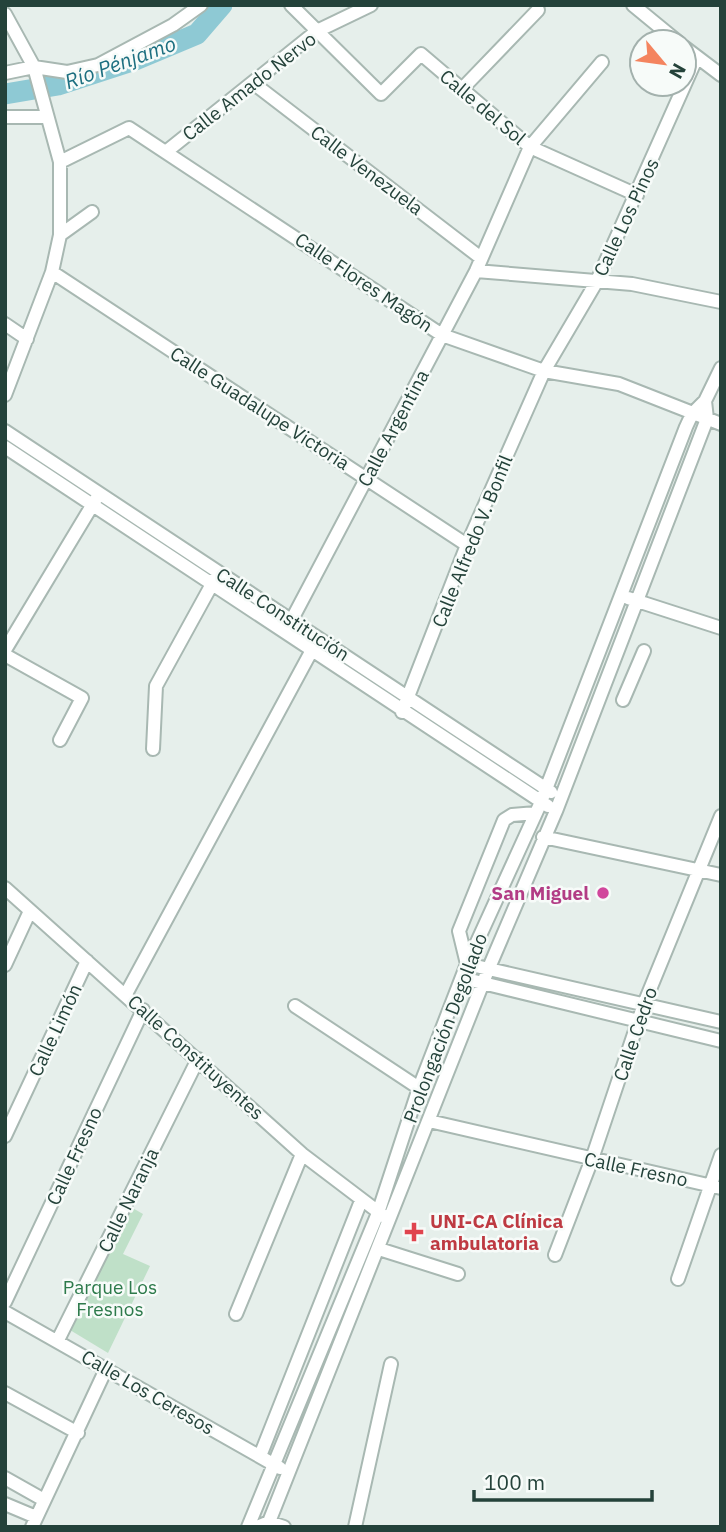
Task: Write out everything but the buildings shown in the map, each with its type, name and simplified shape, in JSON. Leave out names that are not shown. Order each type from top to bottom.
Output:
[{"type":"street","points":[[5,74],[67,72],[98,65],[173,24],[201,5]]},
{"type":"street","points":[[291,5],[317,31]]},
{"type":"street","name":"Calle Amado Nervo","points":[[167,151],[317,31],[371,5]]},
{"type":"street","points":[[633,5],[661,28]]},
{"type":"street","points":[[461,90],[538,10]]},
{"type":"street","points":[[5,14],[35,72],[60,162],[60,235],[52,272],[5,395]]},
{"type":"street","name":"Calle del Sol","points":[[317,31],[380,94],[421,54],[530,146],[637,195]]},
{"type":"street","points":[[698,58],[721,75]]},
{"type":"street","name":"Calle Argentina","points":[[288,626],[476,271],[530,146],[602,62]]},
{"type":"street","name":"Calle Venezuela","points":[[253,83],[481,258]]},
{"type":"street","name":"Calle Los Pinos","points":[[544,371],[597,281],[679,98]]},
{"type":"street","points":[[5,117],[45,114]]},
{"type":"street","name":"Calle Flores Magón","points":[[60,162],[129,128],[442,335],[544,371],[620,384],[721,424]]},
{"type":"street","points":[[60,235],[92,212]]},
{"type":"street","points":[[476,271],[597,281],[721,302]]},
{"type":"street","name":"Calle Guadalupe Victoria","points":[[52,272],[467,545]]},
{"type":"street","points":[[5,324],[27,339]]},
{"type":"street","points":[[692,414],[705,401],[721,368]]},
{"type":"street","name":"Calle Alfredo V. Bonfil","points":[[402,712],[467,545],[544,371]]},
{"type":"street","points":[[705,401],[707,419]]},
{"type":"street","name":"Prolongación Degollado","points":[[248,1527],[378,1213],[419,1088],[467,964],[539,808],[619,595],[692,414]]},
{"type":"street","name":"Prolongación Degollado","points":[[265,1525],[290,1473],[488,970],[561,797],[707,419]]},
{"type":"street","name":"Calle Constitución","points":[[5,431],[96,499]]},
{"type":"street","name":"Calle Constitución","points":[[5,447],[96,499],[288,626],[409,697],[561,797]]},
{"type":"street","points":[[60,740],[82,698],[5,652],[96,499]]},
{"type":"street","points":[[153,749],[156,686],[216,577]]},
{"type":"street","points":[[619,595],[721,628]]},
{"type":"street","name":"Calle Constitución","points":[[288,626],[312,650],[539,808],[555,811]]},
{"type":"street","name":"Calle Constitución","points":[[126,994],[312,650]]},
{"type":"street","points":[[623,700],[644,651]]},
{"type":"street","points":[[610,667],[633,675]]},
{"type":"street","points":[[539,808],[512,815],[504,820],[458,931],[467,964],[721,1022]]},
{"type":"street","name":"Calle Cedro","points":[[555,1255],[592,1159],[644,1004],[721,816]]},
{"type":"street","points":[[543,837],[721,875]]},
{"type":"street","name":"Calle Constituyentes","points":[[5,888],[302,1154],[391,1221]]},
{"type":"street","points":[[5,965],[30,911]]},
{"type":"street","name":"Calle Limón","points":[[5,1136],[87,961]]},
{"type":"street","points":[[462,978],[721,1041]]},
{"type":"street","points":[[295,1006],[419,1088]]},
{"type":"street","name":"Calle Fresno","points":[[5,1303],[143,1010]]},
{"type":"street","name":"Calle Naranja","points":[[58,1340],[198,1059]]},
{"type":"street","name":"Calle Fresno","points":[[429,1121],[715,1186]]},
{"type":"street","points":[[236,1314],[302,1154]]},
{"type":"street","points":[[678,1279],[715,1186],[721,1156]]},
{"type":"street","points":[[260,1457],[360,1200]]},
{"type":"street","points":[[379,1249],[458,1275]]},
{"type":"street","name":"Calle Los Ceresos","points":[[5,1312],[290,1473]]},
{"type":"street","points":[[355,1527],[391,1364]]},
{"type":"street","points":[[7,1508],[34,1522],[106,1370]]},
{"type":"street","points":[[5,1393],[78,1433]]},
{"type":"street","points":[[5,1478],[44,1500]]},
{"type":"street","points":[[265,1525],[284,1527]]},
{"type":"green space","name":"Parque Los Fresnos","points":[[129,1206],[143,1214],[123,1254],[150,1266],[108,1353],[70,1330]]},
{"type":"waterway","name":"Río Pénjamo","points":[[5,94],[58,85],[135,60],[197,34],[222,5]]},
{"type":"place","name":"San Miguel","points":[[603,893]]},
{"type":"place","name":"UNI-CA Clínica ambulatoria","points":[[414,1232]]}]
